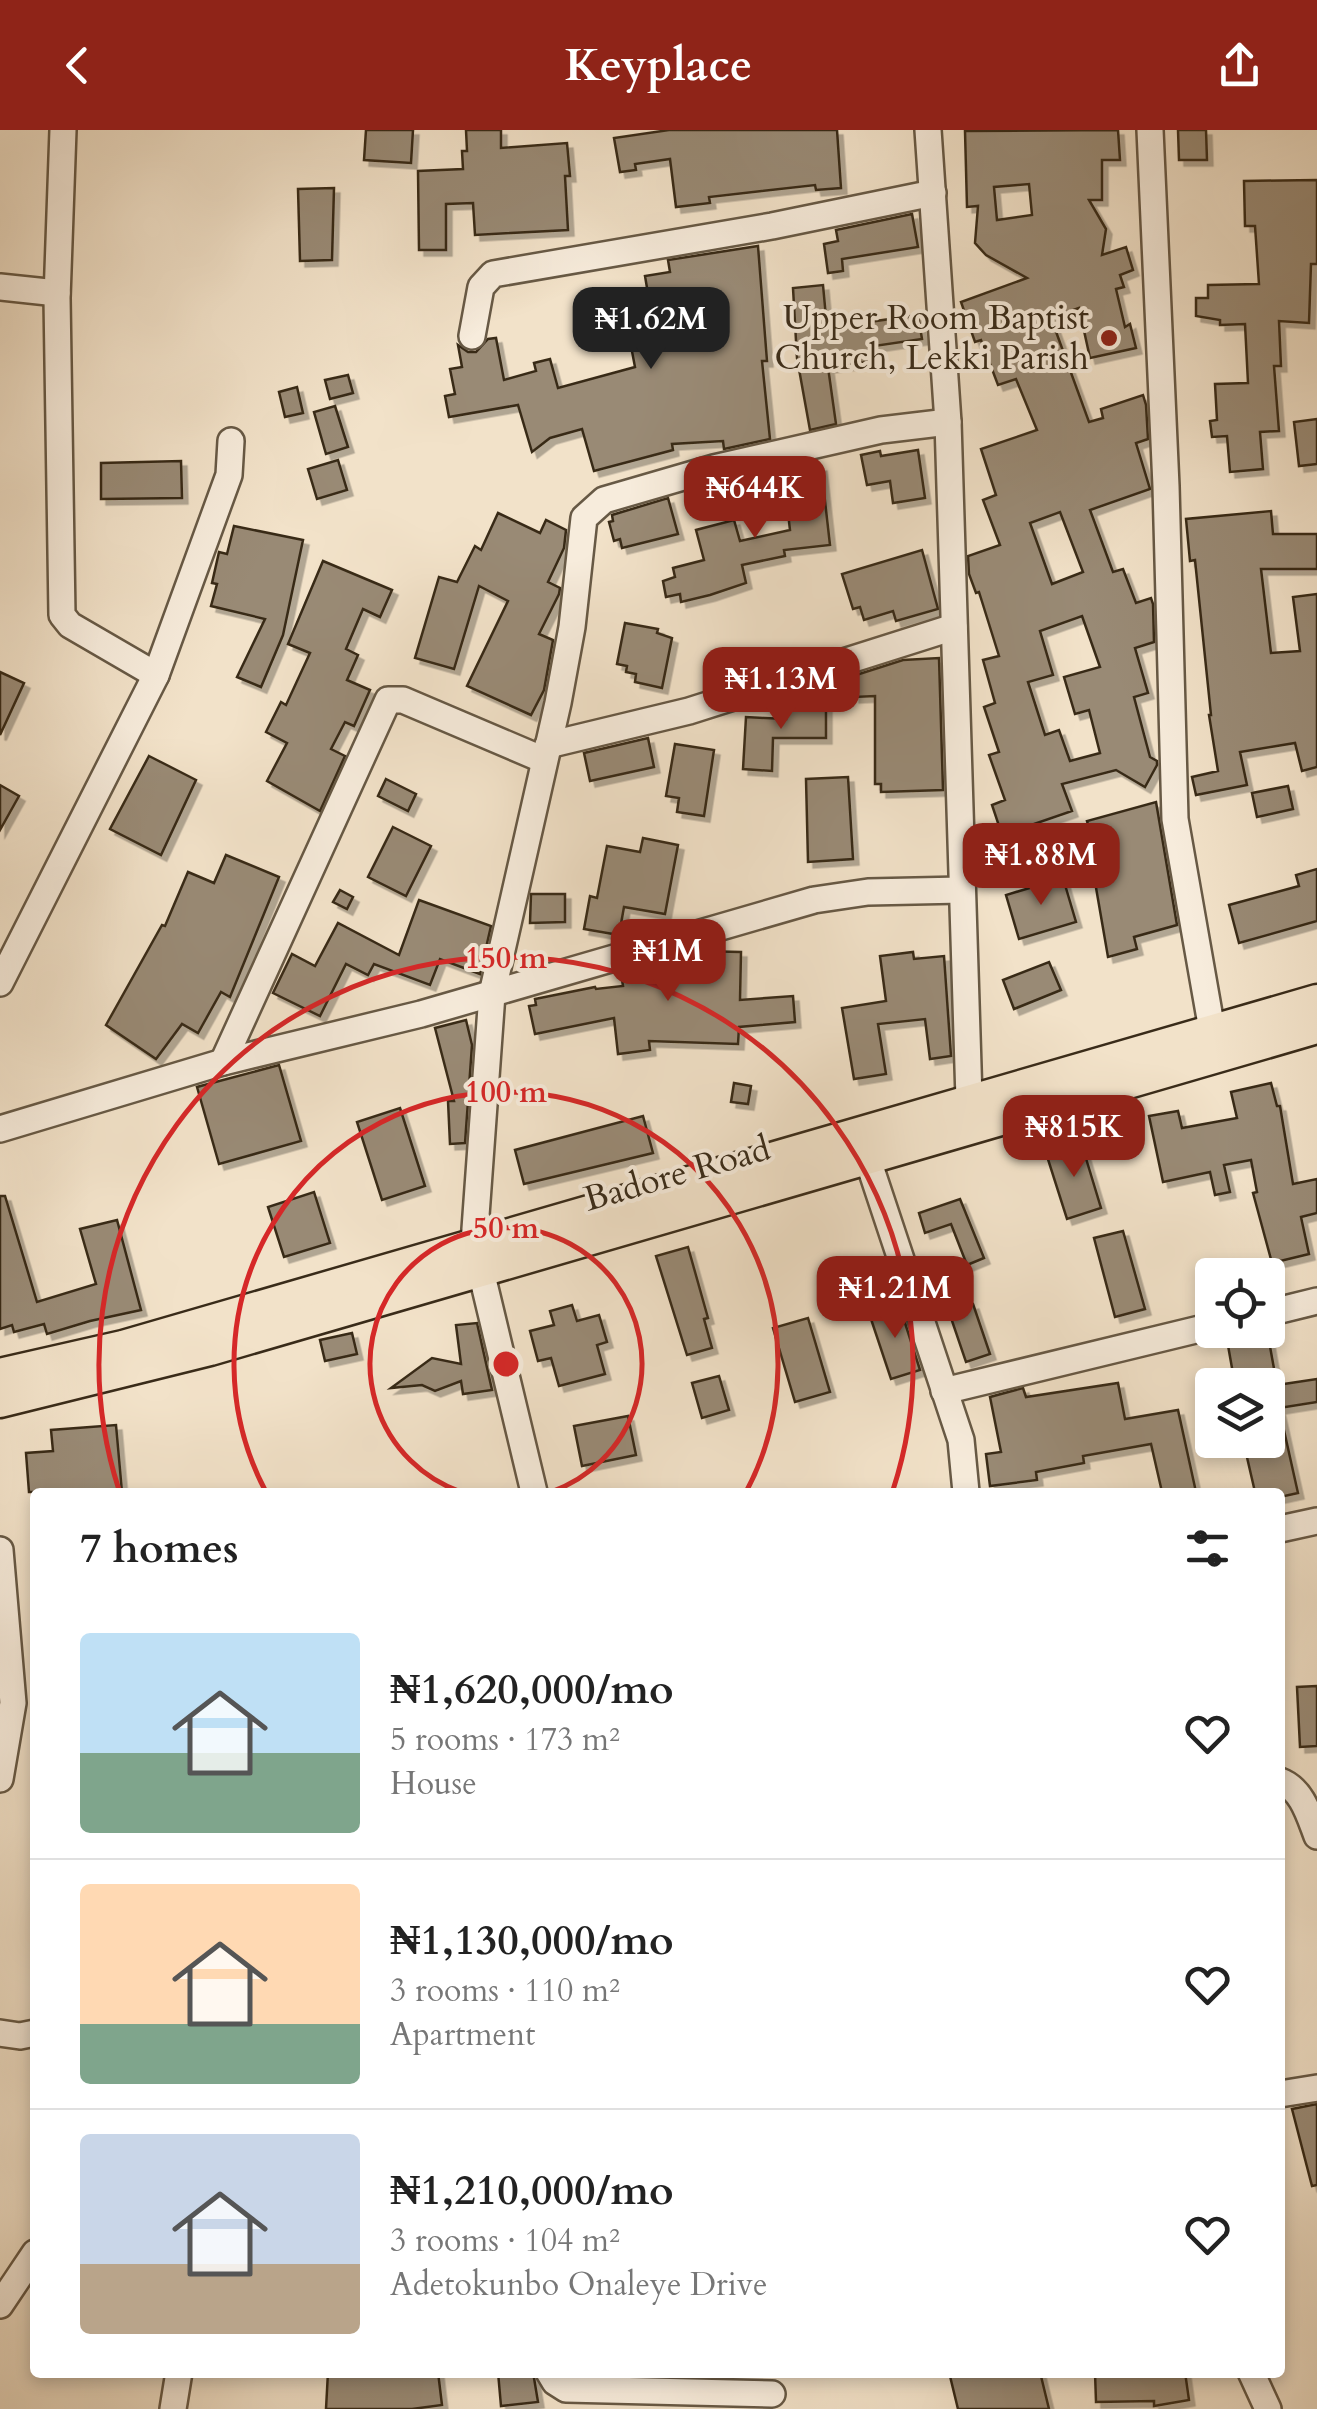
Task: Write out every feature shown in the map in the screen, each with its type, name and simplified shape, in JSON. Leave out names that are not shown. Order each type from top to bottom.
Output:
[{"type":"main road","name":"Badore Road","points":[[0,1402],[126,1373],[336,1298],[970,1100],[1317,1000]]},
{"type":"main road","name":"Badore Road","points":[[477,1257],[867,1157],[1317,1028]]},
{"type":"main road","name":"Badore Road","points":[[0,1374],[336,1298]]},
{"type":"street","points":[[63,130],[57,293],[62,615],[70,625],[156,674]]},
{"type":"street","points":[[928,130],[948,422],[970,1100]]},
{"type":"street","points":[[1150,130],[1166,486],[1175,819],[1212,1030]]},
{"type":"street","points":[[472,336],[482,287],[492,274],[772,226],[933,192]]},
{"type":"street","points":[[0,287],[57,293]]},
{"type":"street","points":[[533,1488],[477,1257],[492,994],[572,628],[579,536],[584,518],[604,500],[714,468],[881,430],[948,422]]},
{"type":"street","points":[[0,982],[156,674],[222,497],[229,475],[231,440]]},
{"type":"street","points":[[222,1062],[388,700],[403,700],[546,753],[954,627]]},
{"type":"street","points":[[0,1128],[222,1062],[492,994],[814,900],[868,892],[962,890]]},
{"type":"street","points":[[867,1157],[961,1440],[966,1488]]},
{"type":"street","points":[[1285,1309],[1317,1301]]},
{"type":"street","points":[[944,1391],[1195,1330]]},
{"type":"street","points":[[1285,1529],[1317,1521]]},
{"type":"street","points":[[0,1550],[13,1702],[0,1779]]},
{"type":"street","points":[[1285,1782],[1292,1786],[1308,1812],[1317,1836]]},
{"type":"street","points":[[0,2033],[30,2034]]},
{"type":"street","points":[[1285,2093],[1317,2088]]},
{"type":"street","points":[[0,2305],[30,2260]]},
{"type":"street","points":[[173,2409],[178,2378]]},
{"type":"street","points":[[553,2378],[566,2389],[772,2392]]},
{"type":"street","points":[[1254,2378],[1268,2409]]},
{"type":"building","points":[[366,130],[413,130],[411,163],[364,160]]},
{"type":"building","points":[[466,130],[501,130],[501,148],[567,143],[568,230],[475,235],[473,203],[446,204],[446,250],[419,250],[418,171],[463,169]]},
{"type":"building","points":[[669,130],[837,130],[841,188],[816,190],[815,185],[709,197],[710,203],[676,207],[670,159],[635,164],[636,170],[620,172],[614,138]]},
{"type":"building","points":[[1118,130],[1120,160],[1102,160],[1102,200],[1089,200],[1106,229],[1102,255],[1126,247],[1133,270],[1120,275],[1124,287],[1116,289],[1125,327],[1130,324],[1136,348],[1090,358],[1079,308],[1051,318],[1089,422],[1103,418],[1101,409],[1143,395],[1148,439],[1136,443],[1150,489],[1090,510],[1113,572],[1123,569],[1136,603],[1151,598],[1153,604],[1154,642],[1135,648],[1148,693],[1134,697],[1150,757],[1157,765],[1145,787],[1116,770],[1062,784],[1072,811],[1002,835],[992,805],[1005,800],[989,755],[999,752],[984,707],[995,703],[983,660],[999,656],[979,592],[976,593],[969,574],[968,556],[1000,545],[983,500],[996,495],[981,449],[1037,430],[1016,379],[998,385],[981,340],[975,342],[961,302],[1027,278],[986,255],[975,243],[978,206],[967,207],[965,131]],"holes":[[[1029,184],[1032,215],[997,220],[994,187]],[[1060,512],[1083,572],[1052,584],[1030,523]],[[1082,616],[1100,667],[1064,677],[1075,714],[1089,710],[1100,753],[1070,761],[1059,730],[1045,735],[1028,682],[1053,675],[1040,631]]]},
{"type":"building","points":[[1178,130],[1206,130],[1207,160],[1179,160]]},
{"type":"building","points":[[1317,180],[1317,264],[1311,264],[1309,323],[1279,321],[1281,366],[1274,366],[1279,431],[1260,432],[1263,469],[1230,472],[1227,436],[1212,437],[1210,421],[1217,420],[1215,384],[1248,383],[1245,324],[1220,325],[1220,320],[1196,316],[1196,298],[1208,298],[1208,285],[1259,284],[1255,226],[1245,226],[1244,181]]},
{"type":"building","points":[[334,188],[332,260],[300,261],[298,189]]},
{"type":"building","points":[[912,214],[918,247],[842,259],[843,271],[828,273],[824,244],[838,241],[836,230]]},
{"type":"building","points":[[758,246],[767,361],[762,361],[770,439],[724,449],[723,441],[672,444],[673,450],[594,471],[582,429],[550,438],[532,452],[518,405],[449,417],[445,396],[455,394],[450,369],[462,367],[458,345],[476,352],[488,339],[496,338],[504,380],[536,371],[534,363],[550,359],[558,388],[635,367],[631,346],[656,341],[645,276],[670,272],[668,260]]},
{"type":"building","points":[[823,285],[827,328],[918,315],[922,339],[874,346],[875,361],[828,367],[836,424],[810,430],[797,358],[793,288]]},
{"type":"building","points":[[348,375],[353,393],[330,399],[325,380]]},
{"type":"building","points":[[297,387],[303,413],[285,417],[279,392]]},
{"type":"building","points":[[335,406],[348,447],[326,454],[314,412]]},
{"type":"building","points":[[1317,419],[1317,464],[1299,466],[1294,422]]},
{"type":"building","points":[[918,450],[925,498],[893,503],[890,481],[867,485],[861,455]]},
{"type":"building","points":[[338,460],[347,490],[317,499],[308,469]]},
{"type":"building","points":[[181,461],[182,498],[101,499],[101,463]]},
{"type":"building","points":[[821,466],[830,545],[784,550],[785,556],[742,565],[746,583],[710,595],[681,602],[680,594],[666,597],[663,581],[675,577],[673,568],[704,560],[696,530],[734,520],[740,541],[790,530],[783,470]]},
{"type":"building","points":[[668,498],[678,534],[622,548],[620,539],[614,541],[609,522],[613,521],[612,515]]},
{"type":"building","points":[[1271,511],[1273,534],[1317,534],[1317,569],[1261,569],[1271,653],[1300,651],[1293,597],[1317,594],[1317,767],[1302,771],[1295,743],[1240,752],[1247,785],[1196,795],[1192,777],[1218,771],[1195,560],[1190,561],[1186,519]]},
{"type":"building","points":[[498,513],[540,533],[546,520],[566,530],[564,548],[548,582],[560,588],[559,594],[539,634],[553,640],[544,690],[531,715],[467,686],[508,601],[479,586],[454,669],[415,658],[439,577],[457,582],[475,546],[481,550]]},
{"type":"building","points":[[234,526],[303,540],[283,635],[261,687],[237,677],[265,619],[211,606],[219,552],[227,554]]},
{"type":"building","points":[[922,550],[938,609],[896,621],[893,611],[864,620],[860,607],[853,609],[842,574]]},
{"type":"building","points":[[323,561],[392,590],[380,617],[363,609],[346,649],[358,655],[347,680],[370,690],[354,726],[345,722],[331,749],[345,756],[320,811],[267,781],[287,743],[266,732],[281,702],[286,705],[310,653],[288,644]]},
{"type":"building","points":[[625,623],[658,629],[657,633],[672,638],[662,688],[635,682],[636,674],[617,664]]},
{"type":"building","points":[[939,658],[943,790],[881,792],[881,784],[875,784],[875,696],[854,697],[853,676],[903,660]]},
{"type":"building","points":[[0,672],[24,683],[0,735]]},
{"type":"building","points":[[786,703],[826,703],[826,738],[773,738],[772,771],[743,769],[746,717],[786,719]]},
{"type":"building","points":[[648,738],[654,767],[590,781],[584,753]]},
{"type":"building","points":[[675,744],[714,750],[704,816],[677,812],[679,798],[666,796]]},
{"type":"building","points":[[149,756],[196,780],[161,855],[110,829]]},
{"type":"building","points":[[848,777],[853,859],[808,862],[806,779]]},
{"type":"building","points":[[386,779],[416,794],[408,811],[378,796]]},
{"type":"building","points":[[0,785],[19,796],[0,830]]},
{"type":"building","points":[[1288,786],[1293,809],[1257,817],[1252,793]]},
{"type":"building","points":[[1156,802],[1177,925],[1134,937],[1137,949],[1108,957],[1094,876],[1103,875],[1087,821]]},
{"type":"building","points":[[393,827],[431,846],[406,896],[368,877]]},
{"type":"building","points":[[643,838],[678,845],[665,914],[624,907],[619,935],[584,929],[590,896],[597,898],[607,846],[640,852]]},
{"type":"building","points":[[226,855],[279,877],[230,997],[221,992],[198,1033],[182,1024],[156,1059],[106,1025],[162,925],[165,926],[188,872],[214,883]]},
{"type":"building","points":[[1317,869],[1317,921],[1239,943],[1229,905],[1299,886],[1296,875]]},
{"type":"building","points":[[1063,878],[1076,922],[1019,939],[1006,895]]},
{"type":"building","points":[[340,890],[353,897],[347,909],[333,902]]},
{"type":"building","points":[[531,894],[565,894],[565,922],[530,923]]},
{"type":"building","points":[[419,900],[491,926],[480,974],[440,959],[430,985],[374,964],[368,975],[346,964],[320,1016],[273,993],[292,954],[315,966],[338,923],[399,955]]},
{"type":"building","points":[[697,951],[741,952],[740,1000],[793,996],[795,1022],[739,1027],[738,1044],[649,1041],[650,1050],[618,1054],[614,1018],[535,1034],[529,1006],[536,1005],[535,999],[595,987],[623,986],[621,973]]},
{"type":"building","points":[[913,952],[914,959],[944,956],[951,1056],[930,1059],[925,1019],[878,1024],[886,1074],[854,1079],[842,1008],[886,1001],[880,956]]},
{"type":"building","points":[[1049,962],[1061,990],[1014,1009],[1003,980]]},
{"type":"building","points":[[466,1020],[472,1045],[465,1143],[450,1144],[448,1101],[454,1101],[435,1028]]},
{"type":"building","points":[[279,1065],[301,1141],[219,1164],[197,1087]]},
{"type":"building","points":[[734,1083],[751,1086],[748,1104],[731,1102]]},
{"type":"building","points":[[1271,1083],[1280,1106],[1293,1184],[1317,1179],[1317,1213],[1301,1217],[1309,1254],[1285,1260],[1271,1258],[1253,1193],[1257,1192],[1251,1160],[1224,1165],[1230,1192],[1215,1195],[1210,1172],[1163,1182],[1149,1116],[1178,1111],[1182,1128],[1237,1118],[1231,1092]]},
{"type":"building","points":[[400,1108],[425,1186],[382,1200],[357,1122]]},
{"type":"building","points":[[643,1116],[653,1153],[524,1184],[515,1150]]},
{"type":"building","points":[[1081,1142],[1101,1208],[1067,1219],[1046,1153]]},
{"type":"building","points":[[314,1192],[330,1243],[284,1257],[268,1207]]},
{"type":"building","points":[[0,1196],[5,1196],[37,1302],[96,1284],[80,1229],[117,1220],[141,1310],[47,1334],[44,1324],[14,1332],[12,1325],[0,1329]]},
{"type":"building","points":[[960,1199],[984,1258],[967,1265],[951,1224],[925,1233],[919,1213]]},
{"type":"building","points":[[1123,1231],[1145,1309],[1115,1317],[1094,1238]]},
{"type":"building","points":[[688,1247],[708,1318],[704,1319],[712,1348],[687,1355],[656,1256]]},
{"type":"building","points":[[899,1304],[920,1370],[891,1379],[869,1313]]},
{"type":"building","points":[[973,1304],[990,1354],[966,1362],[949,1312]]},
{"type":"building","points":[[572,1305],[577,1321],[599,1315],[607,1342],[597,1345],[605,1374],[559,1386],[551,1358],[538,1361],[530,1331],[554,1325],[550,1311]]},
{"type":"building","points":[[808,1318],[830,1392],[795,1402],[773,1328]]},
{"type":"building","points":[[477,1323],[492,1390],[463,1394],[461,1381],[435,1391],[422,1385],[391,1388],[432,1358],[461,1364],[456,1325]]},
{"type":"building","points":[[352,1333],[357,1354],[325,1361],[320,1340]]},
{"type":"building","points":[[1228,1348],[1270,1348],[1274,1368],[1232,1368]]},
{"type":"building","points":[[719,1376],[729,1410],[702,1418],[692,1383]]},
{"type":"building","points":[[1317,1379],[1317,1402],[1285,1407],[1285,1384]]},
{"type":"building","points":[[1118,1383],[1125,1419],[1178,1410],[1195,1488],[1161,1488],[1151,1444],[1083,1456],[1084,1463],[1036,1472],[1037,1480],[990,1486],[986,1454],[1001,1452],[990,1397],[1023,1388],[1026,1397]]},
{"type":"building","points":[[628,1416],[636,1455],[582,1466],[574,1426]]},
{"type":"building","points":[[116,1425],[122,1488],[30,1488],[29,1492],[26,1453],[53,1451],[51,1430]]},
{"type":"building","points":[[1285,1435],[1298,1493],[1285,1496],[1285,1488],[1254,1488],[1247,1458],[1285,1458]]},
{"type":"building","points":[[1317,1686],[1317,1746],[1300,1747],[1297,1687]]},
{"type":"building","points":[[1317,2104],[1317,2185],[1312,2186],[1292,2109]]},
{"type":"building","points":[[328,2378],[439,2378],[442,2405],[326,2409]]},
{"type":"building","points":[[499,2378],[534,2378],[538,2402],[501,2406]]},
{"type":"building","points":[[950,2378],[1041,2378],[1049,2409],[958,2409]]},
{"type":"building","points":[[1095,2378],[1186,2378],[1189,2400],[1154,2406],[1154,2401],[1096,2402]]},
{"type":"place","name":"Upper Room Baptist Church, Lekki Parish","points":[[1109,338]]}]
